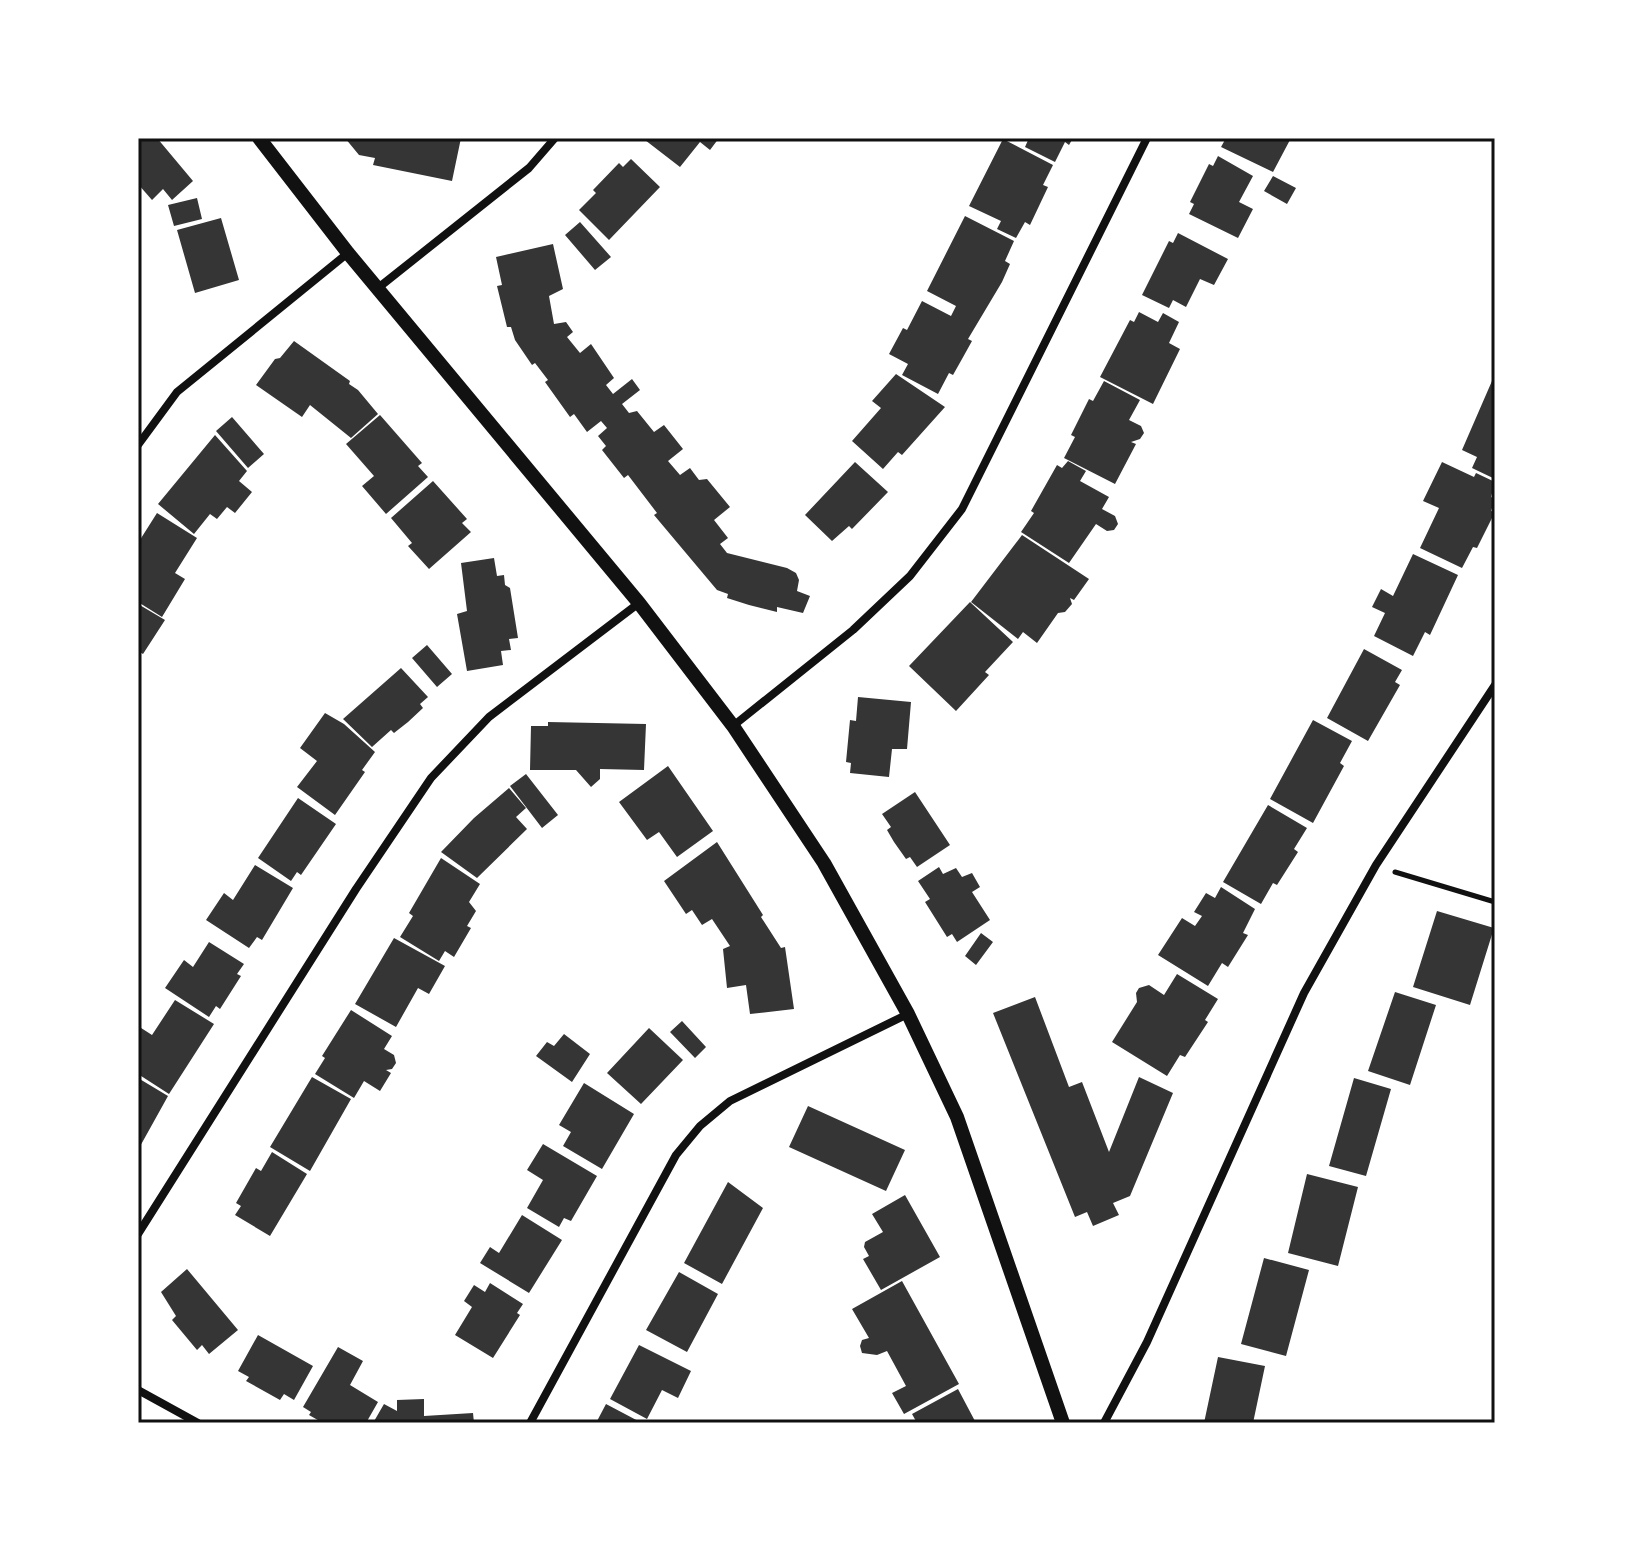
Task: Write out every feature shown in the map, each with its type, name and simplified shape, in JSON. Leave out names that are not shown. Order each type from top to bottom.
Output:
[{"type":"street","points":[[259,138],[348,253],[639,603],[733,726],[824,863],[908,1014],[957,1117],[1063,1423]]},
{"type":"street","points":[[378,288],[529,168],[555,138]]},
{"type":"street","points":[[733,726],[853,630],[910,576],[962,509],[1147,138]]},
{"type":"street","points":[[138,445],[177,392],[348,253]]},
{"type":"street","points":[[138,1234],[356,889],[431,778],[489,717],[639,603]]},
{"type":"street","points":[[1104,1423],[1147,1342],[1304,993],[1376,865],[1495,685]]},
{"type":"street","points":[[530,1423],[676,1155],[700,1126],[730,1101],[908,1014]]},
{"type":"street","points":[[138,1390],[198,1423]]},
{"type":"path","points":[[1376,865],[1410,879],[1495,902]]},
{"type":"building","points":[[138,138],[157,138],[193,181],[172,200],[163,189],[152,200],[138,184]]},
{"type":"building","points":[[345,138],[461,138],[452,181],[373,165],[375,158],[359,155]]},
{"type":"building","points":[[719,138],[710,150],[700,142],[680,167],[645,140]]},
{"type":"building","points":[[1029,138],[1073,138],[1069,145],[1065,142],[1055,162],[1025,147]]},
{"type":"building","points":[[1226,138],[1291,138],[1273,172],[1221,147]]},
{"type":"building","points":[[1003,139],[1053,165],[1043,185],[1048,187],[1030,225],[1025,222],[1016,238],[997,229],[1001,221],[969,206]]},
{"type":"building","points":[[1218,156],[1253,176],[1239,202],[1253,209],[1238,238],[1189,214],[1194,204],[1190,202],[1209,164],[1213,166]]},
{"type":"building","points":[[631,159],[660,187],[609,240],[579,210],[619,163],[623,167]]},
{"type":"building","points":[[1273,176],[1296,188],[1287,204],[1264,191]]},
{"type":"building","points":[[197,198],[202,219],[174,226],[168,205]]},
{"type":"building","points":[[965,216],[1014,241],[1005,261],[1010,264],[1002,282],[968,339],[972,341],[953,375],[949,373],[938,394],[902,375],[908,364],[889,354],[903,328],[907,330],[922,301],[951,316],[956,306],[927,291]]},
{"type":"building","points":[[221,218],[239,280],[195,293],[177,230]]},
{"type":"building","points":[[580,222],[611,257],[595,270],[565,235]]},
{"type":"building","points":[[1178,233],[1228,259],[1214,285],[1200,279],[1186,307],[1173,300],[1169,308],[1142,295],[1169,241],[1173,243]]},
{"type":"building","points":[[553,244],[563,289],[549,296],[554,324],[566,322],[573,332],[567,337],[580,353],[591,344],[614,378],[606,385],[613,394],[632,379],[640,390],[622,404],[629,413],[637,411],[654,432],[664,425],[683,449],[668,461],[680,475],[690,468],[699,480],[707,479],[730,507],[714,520],[728,538],[720,544],[727,553],[796,573],[799,580],[797,591],[810,596],[803,613],[777,607],[777,612],[749,605],[727,598],[728,594],[717,590],[654,515],[657,513],[628,475],[624,478],[602,450],[606,446],[598,436],[607,428],[601,421],[587,432],[574,414],[570,417],[545,382],[548,380],[535,363],[532,365],[515,340],[511,327],[507,327],[497,286],[502,285],[496,257]]},
{"type":"building","points":[[1139,312],[1158,322],[1163,313],[1179,322],[1169,343],[1180,349],[1153,404],[1100,377],[1130,320],[1134,322]]},
{"type":"building","points":[[294,341],[350,381],[349,384],[378,414],[351,438],[310,405],[302,417],[256,385],[275,359],[280,358]]},
{"type":"building","points":[[896,374],[945,407],[902,455],[898,452],[883,469],[852,441],[881,408],[872,401]]},
{"type":"building","points":[[1495,374],[1495,479],[1472,468],[1477,457],[1462,450]]},
{"type":"building","points":[[1104,381],[1140,400],[1129,420],[1141,426],[1144,433],[1140,439],[1131,442],[1136,444],[1115,484],[1064,458],[1075,437],[1071,435],[1089,399],[1093,401]]},
{"type":"building","points":[[380,415],[422,463],[418,466],[428,477],[386,514],[362,486],[374,476],[346,444]]},
{"type":"building","points":[[232,417],[264,454],[248,468],[216,431]]},
{"type":"building","points":[[215,435],[247,471],[239,481],[252,492],[235,513],[227,507],[217,519],[210,514],[194,534],[158,504]]},
{"type":"building","points":[[1068,461],[1086,471],[1080,481],[1109,497],[1102,509],[1115,516],[1118,524],[1114,530],[1107,531],[1096,524],[1069,563],[1021,532],[1034,513],[1031,511],[1057,465],[1062,468]]},
{"type":"building","points":[[855,462],[888,492],[852,529],[849,526],[832,541],[805,515]]},
{"type":"building","points":[[1442,462],[1474,477],[1476,473],[1495,482],[1491,511],[1495,512],[1477,548],[1473,547],[1462,568],[1420,548],[1439,508],[1423,501]]},
{"type":"building","points":[[433,481],[467,519],[462,523],[471,532],[429,569],[408,546],[412,543],[391,518]]},
{"type":"building","points":[[157,513],[197,538],[175,573],[185,579],[162,617],[138,602],[138,543]]},
{"type":"building","points":[[1022,535],[1089,579],[1074,600],[1070,598],[1072,604],[1065,612],[1058,613],[1037,643],[1023,632],[1018,639],[971,602]]},
{"type":"building","points":[[1413,554],[1458,575],[1430,635],[1425,632],[1413,656],[1374,636],[1385,613],[1372,607],[1381,589],[1393,596]]},
{"type":"building","points":[[494,558],[497,576],[504,575],[505,585],[510,588],[518,638],[509,639],[511,650],[501,651],[503,665],[467,671],[457,614],[467,611],[461,563]]},
{"type":"building","points":[[970,602],[1013,642],[985,672],[989,675],[956,711],[909,666]]},
{"type":"building","points":[[138,604],[165,620],[143,654],[138,651]]},
{"type":"building","points":[[427,645],[452,674],[437,687],[412,658]]},
{"type":"building","points":[[1364,649],[1402,670],[1395,682],[1400,685],[1368,741],[1327,718]]},
{"type":"building","points":[[401,668],[428,697],[420,704],[423,708],[408,722],[394,733],[391,730],[372,747],[343,719]]},
{"type":"building","points":[[858,697],[911,702],[907,749],[892,749],[889,777],[850,773],[851,763],[846,762],[850,720],[856,721]]},
{"type":"building","points":[[325,713],[344,724],[375,752],[335,815],[297,787],[317,761],[300,748]]},
{"type":"building","points":[[1313,720],[1352,741],[1340,763],[1344,766],[1313,823],[1270,799]]},
{"type":"building","points":[[548,722],[646,724],[644,770],[600,769],[600,779],[591,787],[576,770],[530,770],[531,726],[548,726]]},
{"type":"building","points":[[668,766],[713,831],[677,857],[659,832],[647,840],[619,802]]},
{"type":"building","points":[[526,774],[558,815],[542,828],[510,786]]},
{"type":"building","points":[[509,788],[526,808],[516,817],[527,829],[477,878],[441,852]]},
{"type":"building","points":[[915,792],[950,845],[917,867],[910,857],[906,859],[894,842],[887,830],[891,827],[882,814]]},
{"type":"building","points":[[298,798],[336,824],[301,875],[297,872],[291,881],[258,858]]},
{"type":"building","points":[[1268,805],[1307,828],[1294,849],[1298,852],[1261,904],[1223,882]]},
{"type":"building","points":[[717,842],[781,948],[785,947],[794,1009],[750,1014],[746,985],[727,988],[723,949],[730,946],[712,919],[702,925],[692,910],[686,914],[664,881]]},
{"type":"building","points":[[441,858],[480,884],[469,902],[476,911],[467,926],[471,928],[454,957],[445,951],[439,961],[400,937],[413,916],[409,913]]},
{"type":"building","points":[[255,865],[293,888],[262,940],[257,937],[249,948],[206,920],[224,893],[233,900]]},
{"type":"building","points":[[939,867],[943,874],[956,868],[962,877],[972,873],[980,887],[972,892],[990,920],[957,942],[952,934],[947,937],[925,902],[930,899],[918,881]]},
{"type":"building","points":[[1221,887],[1255,909],[1243,933],[1248,935],[1228,967],[1222,963],[1208,986],[1158,955],[1182,918],[1195,926],[1202,916],[1194,912],[1206,893],[1215,898]]},
{"type":"building","points":[[1437,911],[1494,928],[1470,1005],[1413,987]]},
{"type":"building","points":[[981,933],[993,942],[976,965],[965,956]]},
{"type":"building","points":[[394,938],[445,966],[429,994],[418,988],[396,1027],[355,1004]]},
{"type":"building","points":[[209,942],[244,964],[237,974],[241,976],[220,1009],[216,1006],[209,1017],[165,988],[184,960],[193,967]]},
{"type":"building","points":[[1177,974],[1218,999],[1205,1020],[1208,1022],[1185,1057],[1180,1055],[1167,1076],[1112,1042],[1137,1002],[1139,988],[1149,985],[1164,995]]},
{"type":"building","points":[[1395,992],[1436,1005],[1410,1085],[1368,1071]]},
{"type":"building","points":[[1035,997],[1069,1087],[1082,1082],[1109,1152],[1139,1077],[1173,1093],[1130,1196],[1113,1203],[1119,1215],[1093,1226],[1087,1212],[1075,1217],[993,1013]]},
{"type":"building","points":[[175,1000],[214,1024],[169,1094],[138,1074],[138,1026],[152,1035]]},
{"type":"building","points":[[351,1010],[392,1036],[384,1049],[394,1055],[396,1063],[392,1069],[386,1070],[391,1073],[380,1091],[364,1081],[354,1098],[315,1074],[325,1058],[322,1056]]},
{"type":"building","points":[[682,1021],[706,1047],[695,1058],[670,1032]]},
{"type":"building","points":[[649,1028],[683,1060],[641,1104],[607,1073]]},
{"type":"building","points":[[564,1034],[590,1054],[572,1082],[536,1056],[547,1042],[554,1046]]},
{"type":"building","points":[[312,1077],[351,1099],[310,1171],[270,1147]]},
{"type":"building","points":[[138,1078],[168,1096],[138,1150]]},
{"type":"building","points":[[1354,1078],[1391,1089],[1366,1176],[1329,1166]]},
{"type":"building","points":[[584,1083],[634,1114],[602,1169],[563,1146],[571,1132],[559,1125]]},
{"type":"building","points":[[808,1106],[905,1150],[886,1191],[789,1147]]},
{"type":"building","points":[[543,1144],[597,1176],[571,1221],[564,1218],[559,1227],[527,1208],[543,1180],[527,1170]]},
{"type":"building","points":[[272,1152],[307,1174],[270,1236],[235,1215],[241,1206],[236,1203],[256,1168],[261,1171]]},
{"type":"building","points":[[1307,1174],[1358,1187],[1338,1266],[1288,1253]]},
{"type":"building","points":[[728,1182],[763,1208],[722,1284],[684,1263]]},
{"type":"building","points":[[905,1195],[940,1257],[881,1290],[863,1259],[869,1256],[865,1242],[883,1232],[872,1214]]},
{"type":"building","points":[[522,1215],[562,1240],[529,1293],[480,1263],[490,1247],[499,1253]]},
{"type":"building","points":[[1264,1258],[1309,1270],[1286,1356],[1241,1344]]},
{"type":"building","points":[[187,1269],[238,1330],[209,1354],[202,1345],[197,1350],[172,1320],[176,1316],[161,1292]]},
{"type":"building","points":[[679,1272],[718,1294],[687,1352],[646,1330]]},
{"type":"building","points":[[902,1281],[959,1384],[904,1414],[892,1393],[906,1386],[887,1351],[877,1355],[862,1353],[862,1340],[869,1338],[852,1309]]},
{"type":"building","points":[[490,1283],[523,1304],[517,1313],[520,1315],[493,1358],[455,1335],[472,1307],[464,1301],[474,1285],[485,1292]]},
{"type":"building","points":[[258,1335],[313,1366],[294,1400],[284,1394],[280,1400],[246,1381],[249,1377],[238,1371]]},
{"type":"building","points":[[639,1345],[691,1371],[678,1398],[662,1390],[647,1419],[610,1399]]},
{"type":"building","points":[[338,1347],[363,1361],[350,1385],[378,1402],[366,1423],[323,1423],[309,1415],[311,1412],[303,1407]]},
{"type":"building","points":[[1218,1357],[1265,1366],[1253,1423],[1204,1423]]},
{"type":"building","points":[[958,1389],[976,1423],[917,1423],[912,1414]]},
{"type":"building","points":[[424,1399],[424,1416],[473,1413],[474,1423],[373,1423],[384,1404],[397,1411],[397,1400]]},
{"type":"building","points":[[606,1404],[642,1423],[596,1423]]}]
